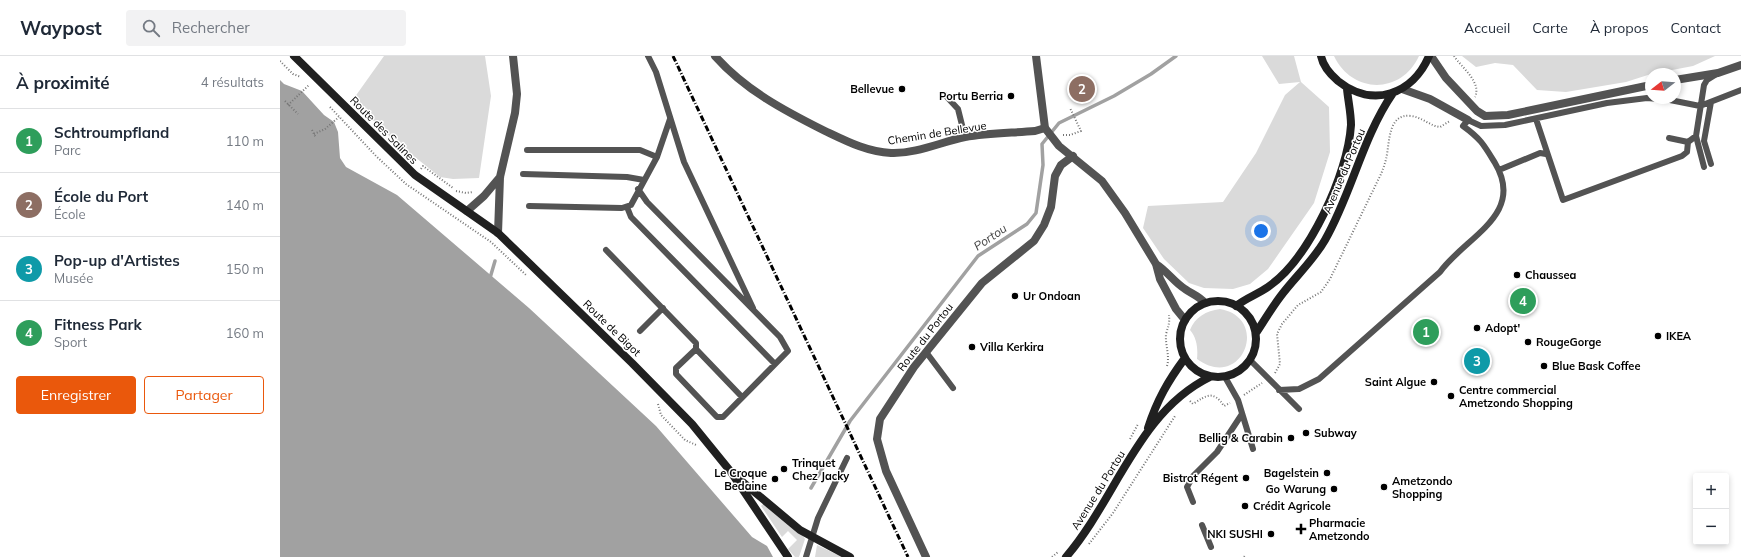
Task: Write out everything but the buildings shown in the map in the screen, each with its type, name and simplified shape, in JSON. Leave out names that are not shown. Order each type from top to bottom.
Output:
[{"type":"main road","name":"Route des Salines","points":[[294,56],[415,175],[467,211]]},
{"type":"main road","points":[[1321,56],[1332,76],[1347,89],[1369,95],[1393,93],[1402,89],[1414,80],[1424,69],[1430,56]]},
{"type":"main road","name":"Avenue du Portou","points":[[1236,306],[1245,299],[1268,287],[1287,269],[1316,229],[1327,208],[1343,168],[1348,148],[1351,124],[1347,89]]},
{"type":"main road","name":"Avenue du Portou","points":[[1256,333],[1280,297],[1325,241],[1344,203],[1367,143],[1384,106],[1393,93]]},
{"type":"main road","name":"Route de Bigot","points":[[467,211],[498,233],[632,363],[692,424],[731,472],[788,557]]},
{"type":"main road","points":[[1215,301],[1226,302],[1236,306],[1249,317],[1256,333],[1255,347],[1250,360],[1244,368],[1235,374],[1225,377],[1210,377],[1200,373],[1185,358],[1180,339],[1185,320],[1190,313],[1205,303],[1215,301]]},
{"type":"main road","name":"Avenue du Portou","points":[[1147,432],[1156,404],[1173,374],[1185,358]]},
{"type":"main road","name":"Avenue du Portou","points":[[1066,557],[1081,539],[1147,432],[1174,399],[1194,384],[1210,377]]},
{"type":"main road","name":"Route de Bigot","points":[[731,472],[790,522],[813,538],[850,557]]},
{"type":"street","points":[[498,233],[500,177],[515,113],[517,94],[513,56]]},
{"type":"street","name":"Chemin de Bellevue","points":[[715,56],[726,68],[781,109],[850,143],[876,151],[892,153],[938,146],[965,137],[1035,131],[1045,128]]},
{"type":"street","points":[[1036,56],[1045,128],[1055,141],[1102,181],[1125,213],[1156,264],[1160,279],[1176,309],[1185,320]]},
{"type":"street","points":[[1430,56],[1468,104],[1485,116],[1508,115],[1645,86]]},
{"type":"street","points":[[1681,79],[1718,73],[1741,65]]},
{"type":"street","points":[[1402,89],[1430,99],[1468,120]]},
{"type":"street","name":"Route du Portou","points":[[926,557],[890,484],[877,439],[880,419],[914,367],[982,283],[1034,241],[1044,225],[1051,207],[1055,176],[1061,165],[1073,156]]},
{"type":"street","points":[[467,211],[500,177]]},
{"type":"street","points":[[1156,264],[1167,271],[1184,288],[1198,296],[1205,303]]},
{"type":"lane","points":[[648,56],[656,72],[684,162],[756,313]]},
{"type":"lane","points":[[1704,167],[1696,136],[1700,106],[1704,85],[1707,80],[1718,73]]},
{"type":"lane","points":[[1279,390],[1299,389],[1319,378],[1440,272],[1447,262],[1492,221],[1498,212],[1504,194],[1504,184],[1499,170],[1479,137],[1463,126],[1468,120],[1481,126],[1494,127],[1536,120],[1607,103],[1641,99],[1670,100],[1700,106],[1741,90]]},
{"type":"lane","points":[[945,95],[958,109],[965,137]]},
{"type":"lane","points":[[1711,102],[1704,141],[1712,164]]},
{"type":"lane","points":[[529,206],[622,208],[632,205],[638,189],[657,157],[670,119]]},
{"type":"lane","points":[[1536,120],[1546,154],[1563,200],[1682,156],[1687,152],[1688,142],[1696,136]]},
{"type":"lane","points":[[1669,138],[1688,142]]},
{"type":"lane","points":[[527,150],[640,150],[657,157]]},
{"type":"lane","points":[[1499,170],[1540,153],[1546,154]]},
{"type":"lane","points":[[523,174],[627,177],[644,180]]},
{"type":"lane","points":[[638,189],[647,202],[780,337],[788,351],[723,416],[717,416],[676,374],[676,368],[696,349]]},
{"type":"lane","points":[[627,207],[631,216],[775,364]]},
{"type":"lane","points":[[606,250],[663,308],[696,344],[696,349],[742,397]]},
{"type":"lane","points":[[640,331],[663,308]]},
{"type":"lane","points":[[926,352],[953,388]]},
{"type":"lane","points":[[1250,360],[1299,409]]},
{"type":"lane","points":[[1225,377],[1238,400],[1253,449]]},
{"type":"lane","points":[[1193,502],[1187,487],[1193,476],[1217,452],[1242,414]]},
{"type":"lane","points":[[806,557],[818,518],[847,458]]},
{"type":"lane","points":[[1202,525],[1211,547]]},
{"type":"path","points":[[280,61],[293,74],[304,78]]},
{"type":"path","points":[[307,82],[314,90]]},
{"type":"path","points":[[288,104],[310,84]]},
{"type":"path","points":[[285,101],[298,114]]},
{"type":"path","points":[[330,106],[376,156],[406,184],[491,242],[530,279]]},
{"type":"path","points":[[1058,131],[1064,136],[1070,136],[1081,131],[1070,109]]},
{"type":"path","points":[[314,134],[324,129],[339,116]]},
{"type":"path","points":[[1185,404],[1189,400],[1193,404],[1204,396],[1211,395],[1218,398],[1224,406],[1238,400],[1278,371],[1280,364],[1277,334],[1282,324],[1298,305],[1321,292],[1330,279],[1381,174],[1387,158],[1390,131],[1395,122],[1409,116],[1416,117],[1434,126]]},
{"type":"path","points":[[312,130],[316,138]]},
{"type":"path","points":[[415,175],[423,166],[458,192],[476,192],[482,197]]},
{"type":"path","points":[[1166,370],[1169,355],[1166,344],[1170,321],[1168,311]]},
{"type":"path","points":[[658,402],[661,415],[685,440],[694,444],[700,450]]},
{"type":"path","points":[[1088,545],[1113,513],[1177,412]]},
{"type":"shaded area","points":[[384,56],[485,56],[491,96],[479,178],[453,179],[440,177],[396,142],[352,101]]},
{"type":"shaded area","points":[[1262,56],[1294,56],[1301,82],[1329,107],[1330,152],[1314,203],[1268,269],[1250,284],[1233,289],[1204,288],[1189,283],[1164,259],[1143,228],[1148,206],[1223,202],[1256,153],[1285,95],[1300,82],[1279,84]]},
{"type":"shaded area","points":[[1334,56],[1419,56],[1411,69],[1401,78],[1389,83],[1376,85],[1364,83],[1352,78],[1342,69]]},
{"type":"shaded area","points":[[1462,56],[1715,56],[1693,66],[1681,68],[1645,68],[1645,76],[1626,82],[1566,92],[1537,90],[1513,65],[1495,63],[1476,67]]},
{"type":"shaded area","points":[[280,80],[284,84],[302,91],[324,115],[334,122],[338,132],[340,158],[346,167],[397,195],[529,308],[656,426],[752,537],[767,546],[773,557],[280,557]]},
{"type":"shaded area","points":[[1220,309],[1236,315],[1244,325],[1247,337],[1244,350],[1238,360],[1227,366],[1213,367],[1197,359],[1196,344],[1194,336],[1190,330],[1192,325],[1202,315],[1210,311]]},
{"type":"shaded area","points":[[763,504],[803,536],[805,539],[799,557],[795,557],[788,549],[797,540],[788,531],[782,537],[761,506]]},
{"type":"shaded area","points":[[817,545],[842,557],[815,557]]},
{"type":"waterway","name":"Portou","points":[[811,488],[850,421],[978,256],[1027,224],[1036,213],[1043,165],[1042,144],[1059,123],[1114,96],[1151,74],[1176,56]]},
{"type":"waterway","points":[[490,278],[495,261]]},
{"type":"railway","points":[[673,56],[908,557]]},
{"type":"place","name":"Bellevue","points":[[902,89]]},
{"type":"place","name":"École du Port","points":[[1082,89]]},
{"type":"place","name":"Portu Berria","points":[[1011,96]]},
{"type":"place","name":"Chaussea","points":[[1517,275]]},
{"type":"place","name":"Ur Ondoan","points":[[1015,296]]},
{"type":"place","name":"Fitness Park","points":[[1523,301]]},
{"type":"place","name":"Adopt'","points":[[1477,328]]},
{"type":"place","name":"Schtroumpfland","points":[[1426,332]]},
{"type":"place","name":"IKEA","points":[[1658,336]]},
{"type":"place","name":"RougeGorge","points":[[1528,342]]},
{"type":"place","name":"Villa Kerkira","points":[[972,347]]},
{"type":"place","name":"Pop-up d'Artistes","points":[[1477,361]]},
{"type":"place","name":"Blue Bask Coffee","points":[[1544,366]]},
{"type":"place","name":"Saint Algue","points":[[1434,382]]},
{"type":"place","name":"Centre commercial Ametzondo Shopping","points":[[1451,396]]},
{"type":"place","name":"Subway","points":[[1306,433]]},
{"type":"place","name":"Bellig & Carabin","points":[[1291,438]]},
{"type":"place","name":"Trinquet Chez Jacky","points":[[784,469]]},
{"type":"place","name":"Bagelstein","points":[[1327,473]]},
{"type":"place","name":"Bistrot Régent","points":[[1246,478]]},
{"type":"place","name":"Le Croque Bedaine","points":[[775,479]]},
{"type":"place","name":"Ametzondo Shopping","points":[[1384,487]]},
{"type":"place","name":"Go Warung","points":[[1334,489]]},
{"type":"place","name":"Crédit Agricole","points":[[1245,506]]},
{"type":"place","name":"Pharmacie Ametzondo","points":[[1301,529]]},
{"type":"place","name":"NKI SUSHI","points":[[1271,534]]}]
